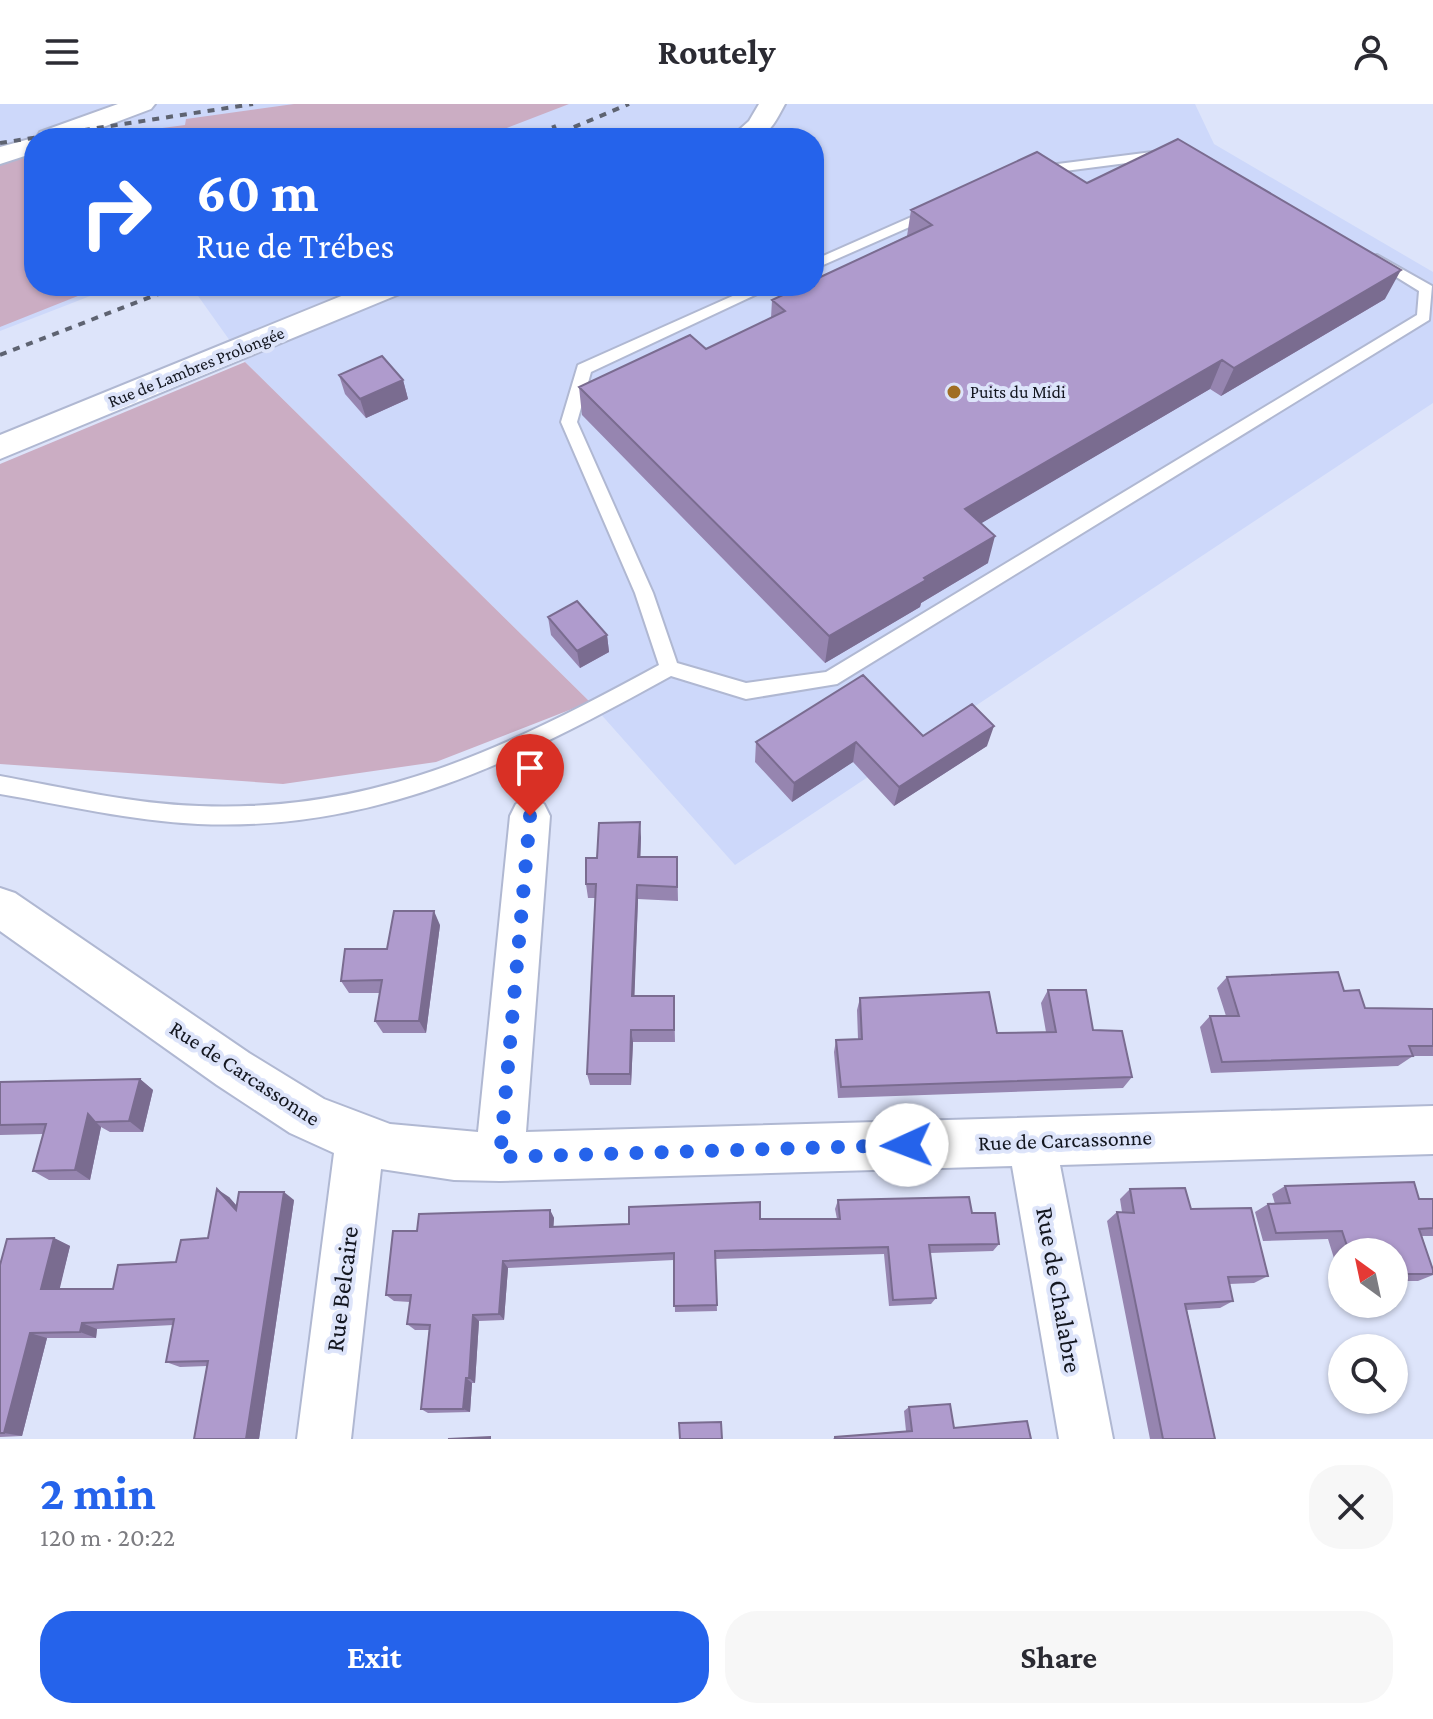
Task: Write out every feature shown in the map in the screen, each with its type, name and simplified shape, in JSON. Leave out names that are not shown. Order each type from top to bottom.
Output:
[{"type":"street","points":[[76,128],[142,104]]},
{"type":"street","points":[[757,128],[772,104]]},
{"type":"street","points":[[0,156],[24,148]]},
{"type":"street","name":"Rue de Lambres Prolongée","points":[[0,448],[368,296]]},
{"type":"street","points":[[500,1157],[530,816]]},
{"type":"street","name":"Rue de Carcassonne","points":[[0,907],[277,1099],[360,1139],[423,1154],[500,1157],[1433,1130]]},
{"type":"street","name":"Rue Belcaire","points":[[324,1439],[360,1139]]},
{"type":"street","name":"Rue de Chalabre","points":[[1032,1141],[1086,1439]]},
{"type":"lane","points":[[1018,173],[1161,153],[1188,157]]},
{"type":"lane","points":[[824,260],[945,206]]},
{"type":"lane","points":[[0,785],[147,810],[198,815],[287,811],[352,801],[447,777],[500,756],[669,668],[746,691],[830,679],[1424,317],[1427,289],[1361,249]]},
{"type":"lane","points":[[669,668],[644,593],[569,422],[584,369],[745,296]]},
{"type":"shaded area","points":[[0,104],[1195,104],[1214,144],[1433,272],[1433,403],[735,865],[590,702],[245,362],[198,296],[824,296],[824,128],[24,128],[24,296],[90,296],[0,331]]},
{"type":"shaded area","points":[[294,104],[569,104],[507,128],[162,128],[185,125],[186,119]]},
{"type":"shaded area","points":[[24,157],[24,296],[78,296],[0,327],[0,165]]},
{"type":"shaded area","points":[[245,362],[590,702],[436,762],[283,784],[0,764],[0,464]]},
{"type":"building","points":[[1178,139],[1401,270],[1234,368],[1222,360],[965,509],[995,536],[829,636],[579,387],[690,335],[706,349],[785,311],[772,300],[781,296],[824,296],[824,275],[932,225],[911,210],[1037,152],[1087,183]]},
{"type":"building","points":[[382,356],[403,380],[360,399],[339,375]]},
{"type":"building","points":[[577,601],[607,635],[577,651],[548,617]]},
{"type":"building","points":[[863,675],[923,736],[972,704],[994,726],[899,787],[856,742],[794,783],[756,742]]},
{"type":"building","points":[[640,822],[638,857],[677,857],[677,887],[637,885],[632,996],[674,996],[674,1030],[631,1030],[630,1074],[587,1074],[596,884],[586,884],[586,858],[597,858],[599,823]]},
{"type":"building","points":[[394,911],[434,911],[419,1021],[375,1021],[382,980],[341,981],[345,949],[387,949]]},
{"type":"building","points":[[1338,972],[1344,991],[1359,990],[1365,1008],[1433,1009],[1433,1046],[1409,1046],[1413,1056],[1222,1062],[1210,1016],[1239,1016],[1227,977]]},
{"type":"building","points":[[1048,990],[1086,990],[1093,1030],[1122,1031],[1132,1077],[841,1087],[836,1040],[862,1039],[860,998],[989,992],[997,1033],[1056,1032]]},
{"type":"building","points":[[140,1079],[129,1121],[95,1122],[88,1114],[75,1170],[33,1171],[46,1124],[0,1125],[0,1082]]},
{"type":"building","points":[[1414,1182],[1419,1199],[1433,1199],[1433,1228],[1419,1229],[1433,1274],[1408,1274],[1408,1238],[1344,1238],[1342,1231],[1276,1233],[1268,1204],[1290,1203],[1285,1186]]},
{"type":"building","points":[[1185,1188],[1191,1209],[1251,1208],[1268,1276],[1228,1277],[1233,1301],[1185,1304],[1215,1439],[1163,1439],[1117,1212],[1134,1213],[1130,1189]]},
{"type":"building","points":[[217,1189],[236,1210],[239,1192],[284,1192],[246,1439],[194,1439],[208,1361],[166,1362],[174,1319],[82,1323],[80,1332],[30,1333],[4,1433],[0,1433],[0,1265],[7,1239],[54,1238],[41,1289],[113,1289],[118,1265],[176,1262],[181,1240],[208,1238]]},
{"type":"building","points":[[969,1197],[972,1213],[995,1213],[999,1244],[929,1245],[936,1298],[893,1300],[888,1247],[715,1251],[717,1305],[674,1306],[674,1253],[503,1261],[499,1314],[473,1315],[469,1378],[466,1378],[463,1409],[421,1409],[430,1325],[407,1324],[411,1295],[386,1295],[393,1231],[417,1231],[419,1214],[550,1210],[550,1227],[629,1224],[629,1207],[760,1202],[760,1219],[840,1219],[838,1200]]},
{"type":"building","points":[[950,1404],[954,1428],[1027,1421],[1031,1439],[835,1439],[912,1431],[909,1407]]},
{"type":"building","points":[[721,1422],[722,1439],[680,1439],[679,1423]]},
{"type":"building","points":[[490,1437],[490,1439],[448,1439]]},
{"type":"railway","points":[[97,128],[253,104]]},
{"type":"railway","points":[[572,128],[629,104]]},
{"type":"railway","points":[[551,128],[556,126]]},
{"type":"railway","points":[[0,143],[24,139]]},
{"type":"railway","points":[[0,355],[153,296]]},
{"type":"place","name":"Puits du Midi","points":[[954,392]]},
{"type":"route","points":[[530,816],[500,1157],[907,1145]]}]
